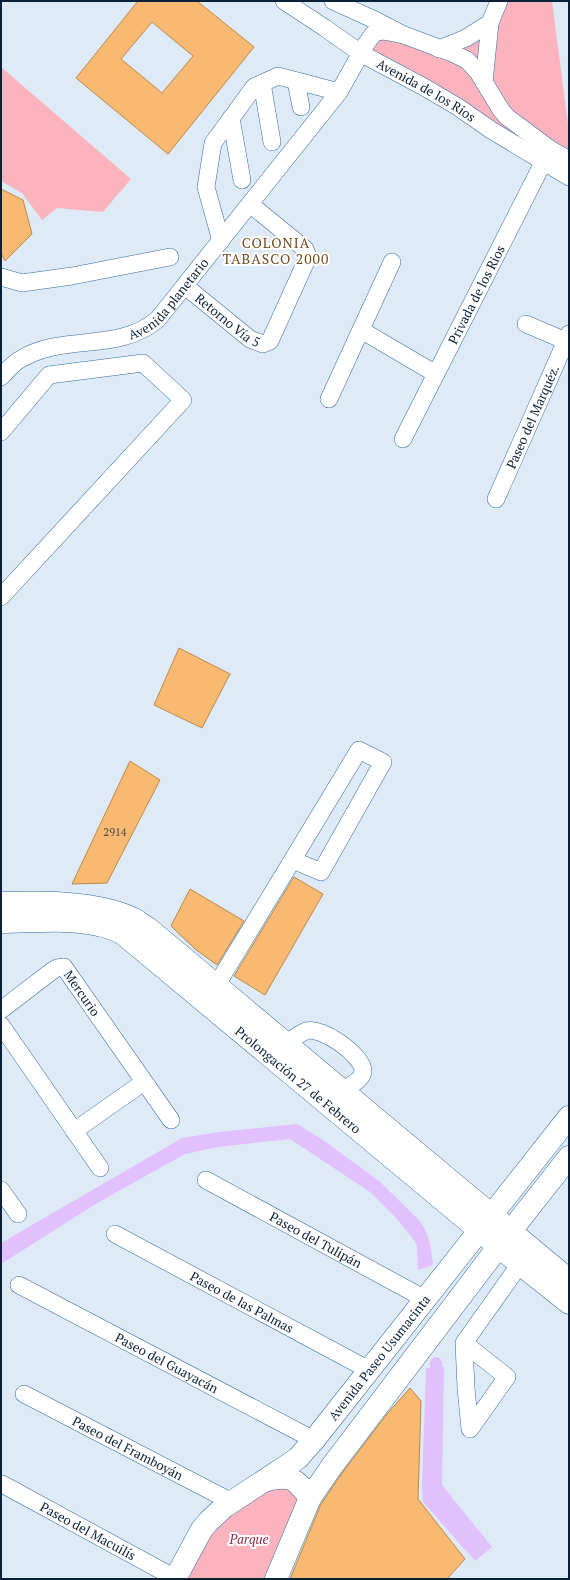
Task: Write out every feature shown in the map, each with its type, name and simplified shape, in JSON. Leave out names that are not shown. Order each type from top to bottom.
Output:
[{"type":"main road","name":"Prolongación 27 de Febrero","points":[[1,903],[56,903],[94,907],[134,919],[149,929],[342,1092],[485,1223]]},
{"type":"main road","name":"Prolongación 27 de Febrero","points":[[1,922],[83,922],[111,928],[122,933],[505,1239],[569,1280]]},
{"type":"main road","name":"Avenida Paseo Usumacinta","points":[[175,1578],[205,1525],[216,1514],[298,1458],[314,1440],[569,1117]]},
{"type":"main road","name":"Avenida Paseo Usumacinta","points":[[276,1579],[310,1498],[332,1466],[569,1157]]},
{"type":"main road","name":"Prolongación 27 de Febrero","points":[[505,1239],[520,1264],[569,1303]]},
{"type":"main road","points":[[267,1480],[280,1477],[291,1478],[296,1481],[310,1498]]},
{"type":"street","name":"Avenida de los Rios","points":[[284,1],[362,54],[451,103],[491,130],[547,156],[569,160]]},
{"type":"street","name":"Avenida de los Rios","points":[[333,1],[404,35],[467,60],[484,82],[500,110],[569,177]]},
{"type":"street","points":[[484,82],[490,22],[499,1]]},
{"type":"street","points":[[439,49],[466,38],[490,22]]},
{"type":"street","name":"Avenida planetario","points":[[4,368],[22,358],[46,349],[110,341],[148,328],[158,319],[185,286],[339,92],[362,54],[366,44],[374,33],[383,31],[404,35]]},
{"type":"street","points":[[220,241],[206,187],[213,143],[254,86],[278,76],[339,92]]},
{"type":"street","points":[[296,81],[301,107]]},
{"type":"street","points":[[262,83],[272,142]]},
{"type":"street","points":[[232,118],[242,180]]},
{"type":"street","name":"Privada de los Rios","points":[[403,439],[547,156]]},
{"type":"street","name":"Retorno Vía 5","points":[[185,286],[250,339],[260,344],[265,344],[270,341],[308,257],[305,249],[250,204]]},
{"type":"street","points":[[1,277],[22,283],[72,276],[170,257]]},
{"type":"street","points":[[329,399],[392,262]]},
{"type":"street","points":[[526,324],[568,337]]},
{"type":"street","points":[[361,330],[436,374]]},
{"type":"street","name":"Paseo del Marquéz.","points":[[496,499],[568,337]]},
{"type":"street","points":[[1,432],[49,375],[143,363],[184,400],[1,597]]},
{"type":"street","points":[[216,986],[359,750],[383,762],[321,872],[293,860]]},
{"type":"street","name":"Mercurio","points":[[1,1010],[52,971],[57,968],[64,968],[171,1120]]},
{"type":"street","points":[[1,1025],[100,1168]]},
{"type":"street","points":[[285,1044],[307,1031],[318,1031],[350,1050],[360,1061],[363,1071],[359,1080],[342,1092]]},
{"type":"street","points":[[74,1131],[144,1082]]},
{"type":"street","name":"Paseo del Tulipán","points":[[206,1180],[425,1299]]},
{"type":"street","points":[[1,1190],[18,1214]]},
{"type":"street","name":"Paseo de las Palmas","points":[[115,1234],[369,1370]]},
{"type":"street","points":[[464,1343],[520,1264]]},
{"type":"street","name":"Paseo del Guayacán","points":[[19,1285],[314,1440]]},
{"type":"street","name":"Paseo del Framboyán","points":[[24,1394],[232,1502]]},
{"type":"street","name":"Paseo del Macuilís","points":[[2,1484],[175,1578]]},
{"type":"green space","points":[[499,1],[552,1],[569,132],[569,169],[362,54],[374,33],[439,49],[466,38]]},
{"type":"green space","points":[[1,67],[131,179],[103,212],[57,208],[42,220],[22,193],[1,181]]},
{"type":"green space","name":"Parque","points":[[267,1480],[301,1486],[276,1579],[175,1579],[203,1529]]},
{"type":"shaded area","points":[[297,1124],[320,1138],[379,1181],[419,1220],[428,1236],[433,1265],[418,1270],[417,1246],[397,1219],[370,1192],[290,1139],[218,1147],[185,1154],[99,1202],[1,1264],[1,1243],[182,1138],[219,1132]]},
{"type":"shaded area","points":[[444,1367],[442,1485],[492,1547],[475,1561],[423,1502],[422,1489],[426,1368]]},
{"type":"building","points":[[138,1],[197,1],[254,47],[168,154],[76,78]],"holes":[[[152,22],[193,56],[162,93],[121,59]]]},
{"type":"building","points":[[1,189],[23,200],[32,234],[5,261],[1,253]]},
{"type":"building","points":[[179,648],[230,674],[202,728],[154,705]]},
{"type":"building","points":[[130,761],[160,780],[107,883],[72,884]]},
{"type":"building","points":[[294,877],[323,894],[265,995],[234,976]]},
{"type":"building","points":[[190,889],[244,921],[217,965],[195,949],[171,926]]},
{"type":"building","points":[[410,1388],[421,1401],[418,1499],[465,1559],[447,1579],[290,1579],[321,1504],[342,1473],[387,1414]]},
{"type":"waterway","points":[[436,1363],[436,1384]]},
{"type":"district","name":"COLONIA TABASCO 2000","points":[[276,252]]}]
